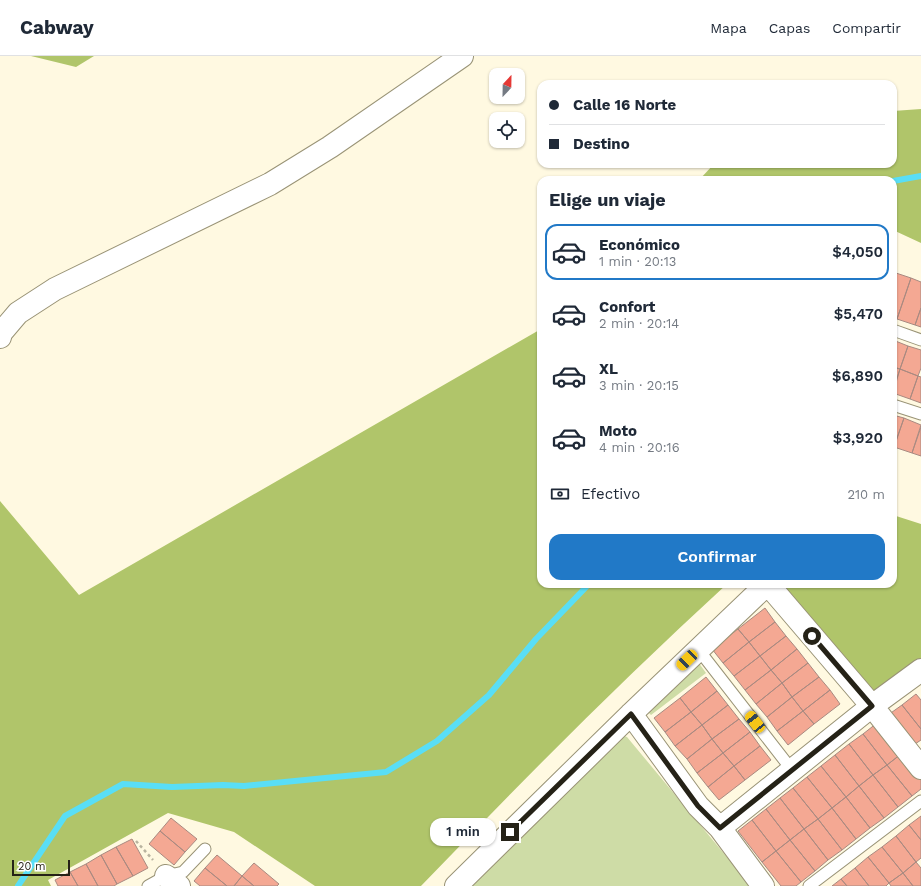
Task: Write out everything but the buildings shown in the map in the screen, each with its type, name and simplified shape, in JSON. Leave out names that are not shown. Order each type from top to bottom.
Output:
[{"type":"street","points":[[0,338],[1,333],[18,313],[55,289],[270,184],[330,147],[462,56]]},
{"type":"street","points":[[456,886],[631,714],[762,589],[772,589],[872,706],[921,768]]},
{"type":"street","points":[[720,828],[872,706],[921,670]]},
{"type":"street","points":[[631,714],[698,806],[720,828],[762,886]]},
{"type":"lane","points":[[897,331],[921,340]]},
{"type":"lane","points":[[897,406],[921,414]]},
{"type":"lane","points":[[698,650],[792,770]]},
{"type":"lane","points":[[809,886],[921,801]]},
{"type":"lane","points":[[165,883],[183,872],[205,849]]},
{"type":"path","points":[[136,841],[165,883]]},
{"type":"green space","points":[[31,56],[94,56],[76,67]]},
{"type":"green space","points":[[921,109],[921,243],[897,232],[897,176],[703,176],[710,168],[897,168],[897,111]]},
{"type":"green space","points":[[537,331],[537,588],[723,588],[571,733],[421,886],[315,886],[234,832],[168,813],[48,880],[51,886],[0,886],[0,501],[79,595]]},
{"type":"green space","points":[[897,516],[921,524],[921,658],[874,693],[785,588],[897,588]]},
{"type":"green space","points":[[696,659],[706,673],[651,715],[635,699]]},
{"type":"green space","points":[[603,728],[627,737],[751,886],[467,886]]},
{"type":"waterway","points":[[897,180],[921,176]]},
{"type":"waterway","points":[[18,886],[65,816],[123,784],[172,787],[223,785],[244,786],[386,772],[437,741],[489,695],[536,639],[585,588]]},
{"type":"route","points":[[510,832],[631,714],[698,806],[720,828],[872,706],[812,636]]}]
